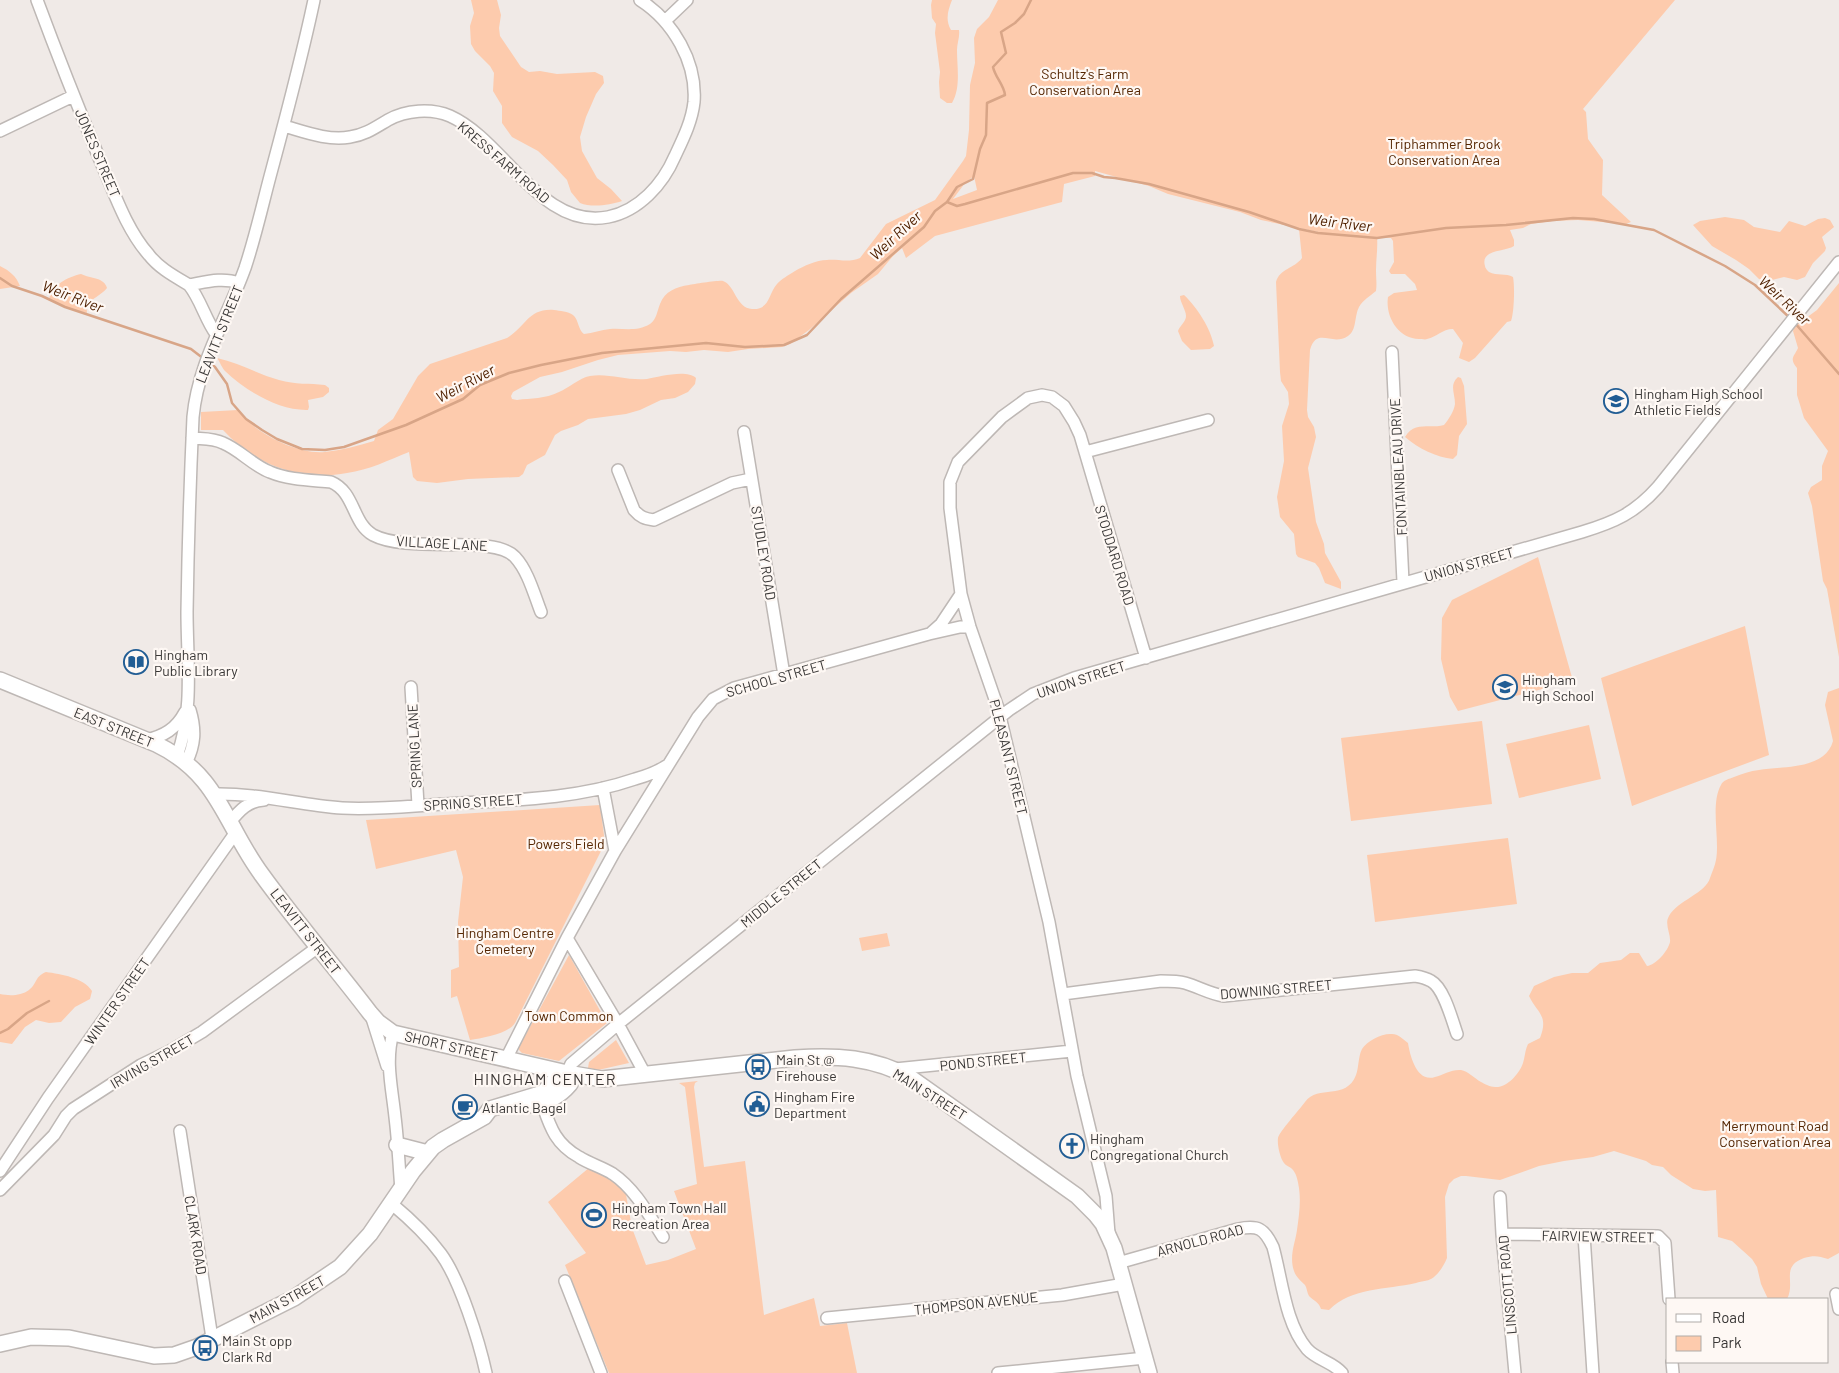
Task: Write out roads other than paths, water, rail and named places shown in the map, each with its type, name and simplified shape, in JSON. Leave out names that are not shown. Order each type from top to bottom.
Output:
[{"type":"main road","name":"EAST STREET","points":[[0,680],[146,740],[181,759],[201,776],[215,794]]},
{"type":"main road","name":"LEAVITT STREET","points":[[215,794],[261,875],[370,1013]]},
{"type":"main road","name":"SHORT STREET","points":[[370,1013],[378,1022],[393,1033],[567,1073]]},
{"type":"main road","name":"MAIN STREET","points":[[0,1344],[31,1337],[69,1338],[154,1356],[174,1355],[197,1347],[294,1298],[340,1267],[370,1234],[428,1152],[443,1140],[484,1117],[490,1109],[506,1109],[540,1099],[554,1081],[567,1073],[602,1079],[817,1057],[835,1057],[864,1060],[894,1070],[919,1083],[1077,1196],[1096,1215],[1109,1236],[1149,1373]]},
{"type":"main road","points":[[398,1145],[428,1152]]},
{"type":"street","name":"JONES STREET","points":[[37,0],[73,96],[110,183],[136,236],[154,261],[173,276],[189,285],[196,294],[210,325],[214,340]]},
{"type":"street","name":"LEAVITT STREET","points":[[181,759],[194,741],[193,720],[188,706],[188,549],[194,407],[200,374],[239,284],[255,231],[284,126],[314,0]]},
{"type":"street","name":"KRESS FARM ROAD","points":[[284,126],[320,136],[345,138],[362,134],[402,114],[422,111],[439,113],[462,123],[558,208],[580,217],[593,218],[615,215],[638,204],[658,185],[672,164],[692,112],[694,84],[678,38],[665,21],[640,0]]},
{"type":"street","points":[[665,21],[687,0]]},
{"type":"street","points":[[0,131],[73,96]]},
{"type":"street","name":"UNION STREET","points":[[1000,718],[1021,701],[1048,687],[1074,678],[1582,532],[1614,522],[1629,514],[1658,487],[1839,262]]},
{"type":"street","points":[[189,285],[221,279],[239,284]]},
{"type":"street","name":"FONTAINBLEAU DRIVE","points":[[1392,352],[1403,582]]},
{"type":"street","name":"PLEASANT STREET","points":[[1085,452],[1074,422],[1064,406],[1052,397],[1042,395],[1028,398],[1012,408],[962,456],[952,473],[950,497],[954,547],[961,594],[1000,718],[1049,922],[1072,1051],[1106,1196],[1109,1236]]},
{"type":"street","points":[[1085,452],[1208,420]]},
{"type":"street","name":"STUDLEY ROAD","points":[[744,432],[784,675]]},
{"type":"street","name":"VILLAGE LANE","points":[[192,438],[211,439],[224,443],[257,466],[271,472],[293,478],[336,484],[348,496],[365,529],[382,538],[415,544],[493,546],[509,551],[522,565],[541,612]]},
{"type":"street","name":"STODDARD ROAD","points":[[1085,452],[1146,658]]},
{"type":"street","points":[[618,470],[634,510],[639,516],[654,520],[732,484],[751,479]]},
{"type":"street","points":[[929,634],[941,624],[961,594]]},
{"type":"street","name":"SCHOOL STREET","points":[[506,1059],[567,938],[615,851],[698,717],[712,699],[734,688],[929,634],[960,627],[970,627]]},
{"type":"street","name":"SPRING LANE","points":[[411,687],[418,805]]},
{"type":"street","points":[[146,740],[162,736],[175,727],[188,706]]},
{"type":"street","name":"MIDDLE STREET","points":[[567,1073],[571,1064],[618,1024],[1000,718]]},
{"type":"street","name":"SPRING STREET","points":[[233,827],[246,805],[256,801],[273,800],[345,808],[540,797],[603,788],[650,774],[668,765]]},
{"type":"street","points":[[603,788],[615,851]]},
{"type":"street","name":"SPRING STREET","points":[[215,794],[261,796],[273,800]]},
{"type":"street","name":"WINTER STREET","points":[[0,1171],[233,827]]},
{"type":"street","points":[[567,938],[645,1074]]},
{"type":"street","name":"IRVING STREET","points":[[0,1190],[54,1135],[66,1116],[73,1109],[141,1065],[202,1032],[318,947]]},
{"type":"street","name":"DOWNING STREET","points":[[1062,994],[1174,981],[1208,993],[1224,996],[1415,976],[1437,985],[1445,1000],[1457,1034]]},
{"type":"street","name":"LEAVITT STREET","points":[[370,1013],[388,1070]]},
{"type":"street","name":"LEAVITT STREET","points":[[393,1033],[390,1043],[388,1070],[398,1145],[401,1190]]},
{"type":"street","name":"POND STREET","points":[[894,1070],[1072,1051]]},
{"type":"street","points":[[540,1099],[550,1127],[561,1145],[580,1158],[613,1174],[622,1182],[641,1204],[663,1237]]},
{"type":"street","name":"CLARK ROAD","points":[[180,1132],[212,1338]]},
{"type":"street","name":"LINSCOTT ROAD","points":[[1500,1197],[1515,1373]]},
{"type":"street","points":[[392,1204],[424,1232],[446,1262],[470,1317],[486,1373]]},
{"type":"street","name":"ARNOLD ROAD","points":[[1118,1263],[1238,1229],[1248,1227],[1260,1229],[1268,1236],[1273,1247],[1290,1317],[1298,1336],[1310,1351],[1342,1373]]},
{"type":"street","name":"FAIRVIEW STREET","points":[[1502,1234],[1652,1235],[1662,1238],[1666,1243],[1669,1298]]},
{"type":"street","points":[[1584,1235],[1593,1373]]},
{"type":"street","points":[[565,1281],[601,1373]]},
{"type":"street","name":"THOMPSON AVENUE","points":[[827,1318],[1062,1295],[1124,1284]]},
{"type":"street","points":[[1836,1294],[1839,1309]]},
{"type":"street","points":[[998,1373],[1145,1358]]},
{"type":"waterway","points":[[947,202],[957,187],[973,179],[980,149],[986,135],[987,103],[1005,95],[993,67],[1006,53],[1001,32],[1015,23],[1024,14],[1031,0]]},
{"type":"waterway","name":"Weir River","points":[[209,362],[227,384],[232,403],[246,419],[262,430],[277,439],[302,449],[325,450],[344,447],[406,425],[463,399],[480,385],[509,373],[541,365],[602,353],[706,343],[745,347],[784,345],[807,335],[841,299],[924,227],[935,211],[947,202],[957,206],[1073,173],[1092,173],[1104,177],[1149,184],[1318,233],[1377,238],[1446,228],[1506,225],[1573,218],[1594,219],[1654,230],[1725,266],[1755,285],[1790,318]]},
{"type":"waterway","name":"Weir River","points":[[0,278],[12,286],[42,296],[65,307],[191,349],[204,359]]},
{"type":"waterway","name":"Weir River","points":[[1794,322],[1839,374]]},
{"type":"waterway","points":[[0,1033],[8,1029],[27,1013],[49,1001]]},
{"type":"place","name":"Hingham High School Athletic Fields","points":[[1616,401]]},
{"type":"place","name":"Hingham Public Library","points":[[136,662]]},
{"type":"place","name":"Hingham High School","points":[[1505,687]]},
{"type":"place","name":"Main St @ Firehouse","points":[[758,1067]]},
{"type":"place","name":"Hingham Fire Department","points":[[757,1104]]},
{"type":"place","name":"Atlantic Bagel","points":[[465,1107]]},
{"type":"place","name":"Hingham Congregational Church","points":[[1072,1146]]},
{"type":"place","name":"Hingham Town Hall Recreation Area","points":[[594,1215]]},
{"type":"place","name":"Main St opp Clark Rd","points":[[205,1348]]},
{"type":"district","name":"HINGHAM CENTER","points":[[545,1078]]},
{"type":"park label","name":"Schultz's Farm Conservation Area","points":[[1085,82]]},
{"type":"park label","name":"Triphammer Brook Conservation Area","points":[[1444,152]]},
{"type":"park label","name":"Powers Field","points":[[566,843]]},
{"type":"park label","name":"Hingham Centre Cemetery","points":[[505,940]]},
{"type":"park label","name":"Town Common","points":[[569,1015]]},
{"type":"park label","name":"Merrymount Road Conservation Area","points":[[1775,1134]]}]
